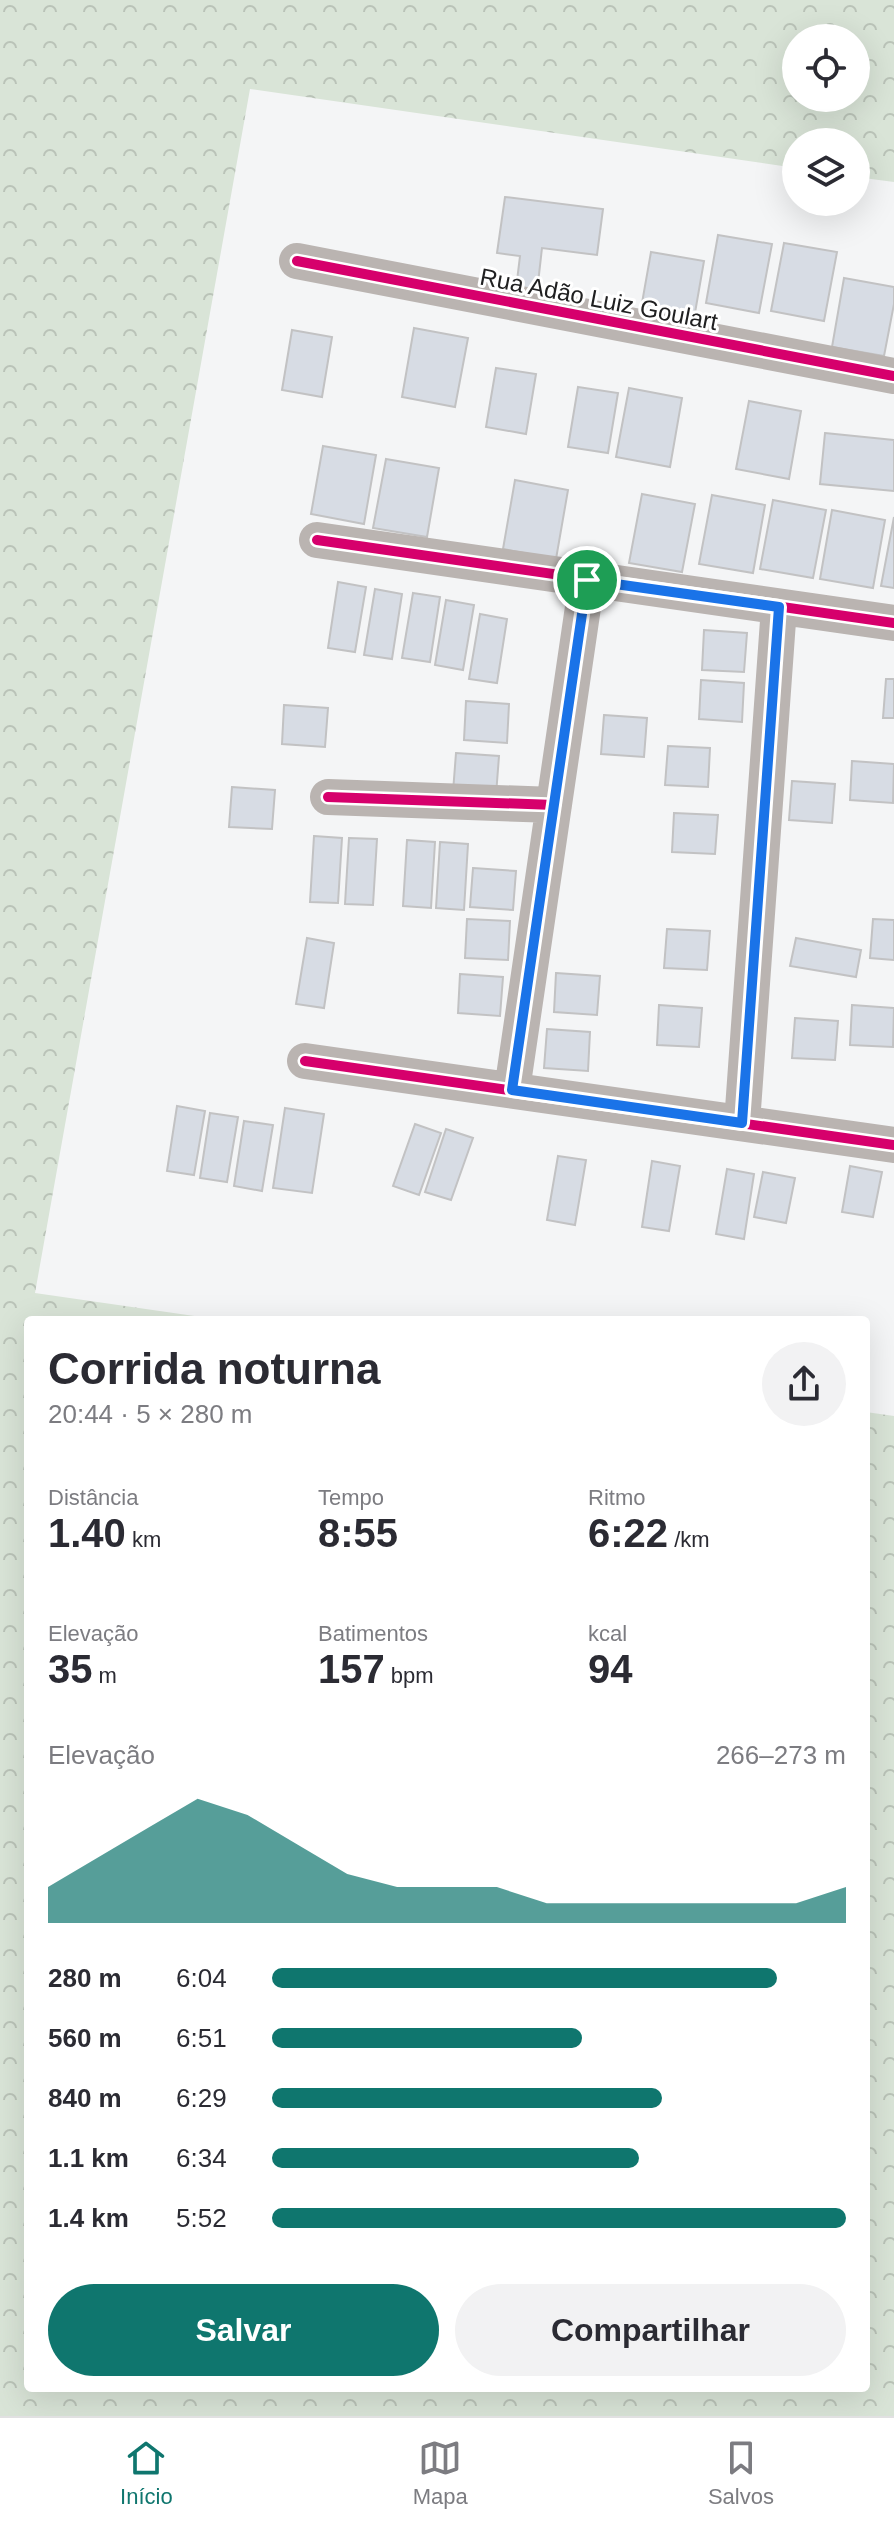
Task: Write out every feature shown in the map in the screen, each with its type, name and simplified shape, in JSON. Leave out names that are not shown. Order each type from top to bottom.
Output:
[{"type":"street","name":"Rua Adão Luiz Goulart","points":[[297,261],[894,376]]},
{"type":"street","points":[[317,540],[894,623]]},
{"type":"street","points":[[512,1090],[587,580]]},
{"type":"street","points":[[742,1123],[779,607]]},
{"type":"street","points":[[328,797],[554,805]]},
{"type":"street","points":[[305,1061],[894,1145]]},
{"type":"green space","points":[[0,0],[894,0],[894,182],[870,179],[870,128],[782,128],[782,166],[250,89],[35,1293],[194,1316],[24,1316],[24,2392],[870,2392],[870,1413],[894,1416],[894,2416],[0,2416]]},
{"type":"building","points":[[505,197],[603,209],[597,255],[542,248],[537,292],[516,289],[520,256],[497,253]]},
{"type":"building","points":[[718,235],[772,244],[759,313],[706,303]]},
{"type":"building","points":[[784,243],[837,252],[824,321],[771,311]]},
{"type":"building","points":[[651,252],[704,261],[692,330],[639,320]]},
{"type":"building","points":[[844,278],[894,287],[894,304],[884,356],[832,347]]},
{"type":"building","points":[[414,328],[468,338],[455,407],[402,397]]},
{"type":"building","points":[[292,330],[332,337],[322,397],[282,390]]},
{"type":"building","points":[[496,368],[536,374],[526,434],[486,427]]},
{"type":"building","points":[[578,387],[618,393],[608,453],[568,447]]},
{"type":"building","points":[[629,388],[682,398],[670,467],[616,457]]},
{"type":"building","points":[[749,401],[801,411],[789,479],[736,469]]},
{"type":"building","points":[[825,433],[894,440],[894,491],[820,484]]},
{"type":"building","points":[[323,446],[376,455],[364,524],[311,514]]},
{"type":"building","points":[[386,459],[439,468],[427,537],[373,528]]},
{"type":"building","points":[[515,480],[568,490],[556,559],[503,549]]},
{"type":"building","points":[[642,494],[695,504],[682,572],[629,563]]},
{"type":"building","points":[[712,495],[765,505],[753,573],[699,564]]},
{"type":"building","points":[[773,500],[826,510],[813,578],[760,569]]},
{"type":"building","points":[[832,510],[885,520],[873,588],[820,579]]},
{"type":"building","points":[[894,517],[894,588],[881,586]]},
{"type":"building","points":[[338,582],[366,587],[355,652],[328,648]]},
{"type":"building","points":[[375,589],[402,594],[392,659],[364,655]]},
{"type":"building","points":[[413,593],[440,597],[430,662],[402,658]]},
{"type":"building","points":[[446,600],[474,605],[463,670],[435,665]]},
{"type":"building","points":[[480,614],[507,619],[497,683],[469,679]]},
{"type":"building","points":[[704,630],[747,633],[744,672],[702,670]]},
{"type":"building","points":[[886,679],[894,679],[894,718],[883,718]]},
{"type":"building","points":[[701,680],[744,683],[742,722],[699,719]]},
{"type":"building","points":[[466,701],[509,704],[507,743],[464,740]]},
{"type":"building","points":[[284,705],[328,708],[325,747],[282,744]]},
{"type":"building","points":[[604,715],[647,718],[644,757],[601,754]]},
{"type":"building","points":[[668,746],[710,748],[708,787],[665,785]]},
{"type":"building","points":[[456,753],[499,756],[496,795],[453,792]]},
{"type":"building","points":[[852,761],[894,764],[893,803],[850,800]]},
{"type":"building","points":[[792,781],[835,784],[832,823],[789,820]]},
{"type":"building","points":[[232,787],[275,790],[272,829],[229,827]]},
{"type":"building","points":[[674,813],[718,815],[715,854],[672,852]]},
{"type":"building","points":[[314,836],[342,838],[338,903],[310,902]]},
{"type":"building","points":[[349,838],[377,839],[373,905],[345,904]]},
{"type":"building","points":[[407,840],[435,842],[431,908],[403,906]]},
{"type":"building","points":[[440,842],[468,844],[464,910],[436,908]]},
{"type":"building","points":[[473,868],[516,871],[513,910],[470,907]]},
{"type":"building","points":[[467,919],[510,921],[508,960],[465,958]]},
{"type":"building","points":[[873,919],[894,920],[894,960],[870,958]]},
{"type":"building","points":[[667,929],[710,931],[707,970],[664,968]]},
{"type":"building","points":[[307,938],[334,943],[324,1008],[296,1004]]},
{"type":"building","points":[[796,938],[861,950],[856,977],[790,966]]},
{"type":"building","points":[[556,973],[600,976],[597,1015],[554,1012]]},
{"type":"building","points":[[460,974],[503,977],[500,1016],[458,1013]]},
{"type":"building","points":[[659,1005],[702,1008],[699,1047],[657,1045]]},
{"type":"building","points":[[852,1005],[894,1008],[893,1047],[850,1045]]},
{"type":"building","points":[[795,1018],[838,1021],[835,1060],[792,1058]]},
{"type":"building","points":[[547,1029],[590,1032],[588,1071],[544,1068]]},
{"type":"building","points":[[177,1106],[205,1111],[194,1175],[167,1171]]},
{"type":"building","points":[[285,1108],[324,1114],[312,1193],[273,1188]]},
{"type":"building","points":[[210,1113],[238,1117],[227,1182],[200,1178]]},
{"type":"building","points":[[244,1121],[273,1125],[262,1191],[234,1186]]},
{"type":"building","points":[[415,1124],[441,1133],[419,1195],[393,1186]]},
{"type":"building","points":[[446,1129],[473,1138],[451,1200],[425,1192]]},
{"type":"building","points":[[558,1156],[586,1160],[575,1225],[547,1220]]},
{"type":"building","points":[[652,1161],[680,1166],[669,1231],[642,1227]]},
{"type":"building","points":[[850,1166],[882,1172],[873,1217],[842,1212]]},
{"type":"building","points":[[727,1169],[754,1174],[744,1239],[716,1234]]},
{"type":"building","points":[[763,1172],[795,1178],[786,1223],[754,1217]]},
{"type":"cycle path","points":[[297,261],[894,376]]},
{"type":"cycle path","points":[[317,540],[894,623]]},
{"type":"cycle path","points":[[328,797],[554,805]]},
{"type":"cycle path","points":[[305,1061],[894,1145]]},
{"type":"route","points":[[587,580],[779,607],[742,1123],[512,1090],[587,580]]}]
